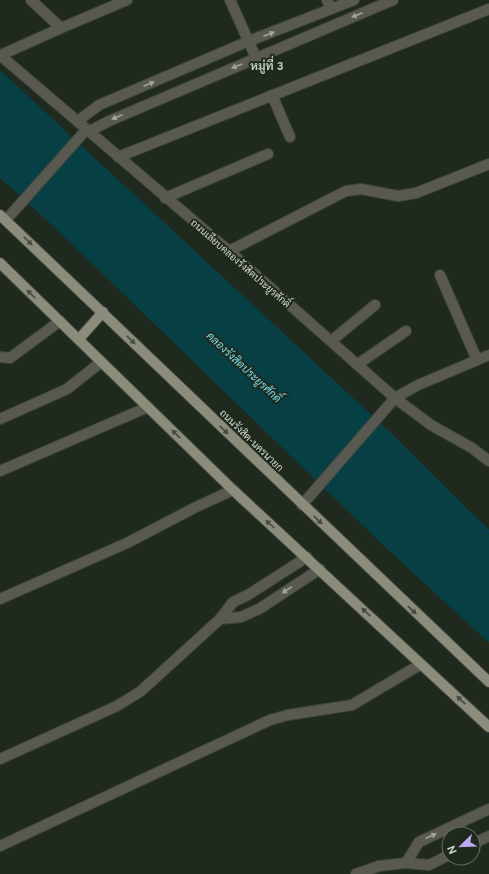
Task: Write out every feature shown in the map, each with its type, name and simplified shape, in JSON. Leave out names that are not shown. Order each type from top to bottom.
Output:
[{"type":"main road","name":"ถนนรังสิต-นครนายก","points":[[6,216],[302,505],[489,682]]},
{"type":"main road","points":[[0,264],[233,490],[489,727]]},
{"type":"main road","points":[[78,339],[103,312]]},
{"type":"street","points":[[31,0],[61,28]]},
{"type":"street","points":[[0,55],[127,0]]},
{"type":"street","points":[[230,0],[256,58]]},
{"type":"street","points":[[78,121],[99,105],[249,42],[329,5],[354,0]]},
{"type":"street","points":[[6,216],[87,131],[392,0]]},
{"type":"street","points":[[118,157],[489,9]]},
{"type":"street","name":"ถนนเลียบคลองรังสิตประยูรศักดิ์","points":[[0,55],[78,121],[87,131],[165,198],[229,251],[396,398],[432,425],[472,448],[489,461]]},
{"type":"street","points":[[272,96],[290,137]]},
{"type":"street","points":[[165,198],[268,154]]},
{"type":"street","points":[[229,251],[346,191],[361,189],[398,196],[416,193],[489,164]]},
{"type":"street","points":[[440,275],[477,360]]},
{"type":"street","points":[[331,341],[375,305]]},
{"type":"street","points":[[0,358],[10,358],[60,321]]},
{"type":"street","points":[[358,364],[406,331]]},
{"type":"street","points":[[302,505],[396,398],[418,385],[489,355]]},
{"type":"street","points":[[0,419],[67,389],[101,362]]},
{"type":"street","points":[[0,471],[148,407]]},
{"type":"street","points":[[0,599],[127,543],[233,490]]},
{"type":"street","points":[[0,759],[117,706],[141,691],[220,618],[233,602],[248,595],[307,557]]},
{"type":"street","points":[[220,618],[241,617],[259,609],[320,569]]},
{"type":"street","points":[[0,846],[270,720],[352,706],[421,664]]},
{"type":"street","points":[[406,863],[419,842],[489,809]]},
{"type":"street","points":[[356,874],[379,866],[406,863],[429,865],[441,859]]},
{"type":"water","name":"คลองรังสิตประยูรศักดิ์","points":[[0,70],[393,435],[489,530],[489,643],[383,545],[51,224],[0,178]]},
{"type":"district","name":"หมู่ที่ 3","points":[[267,66]]}]
